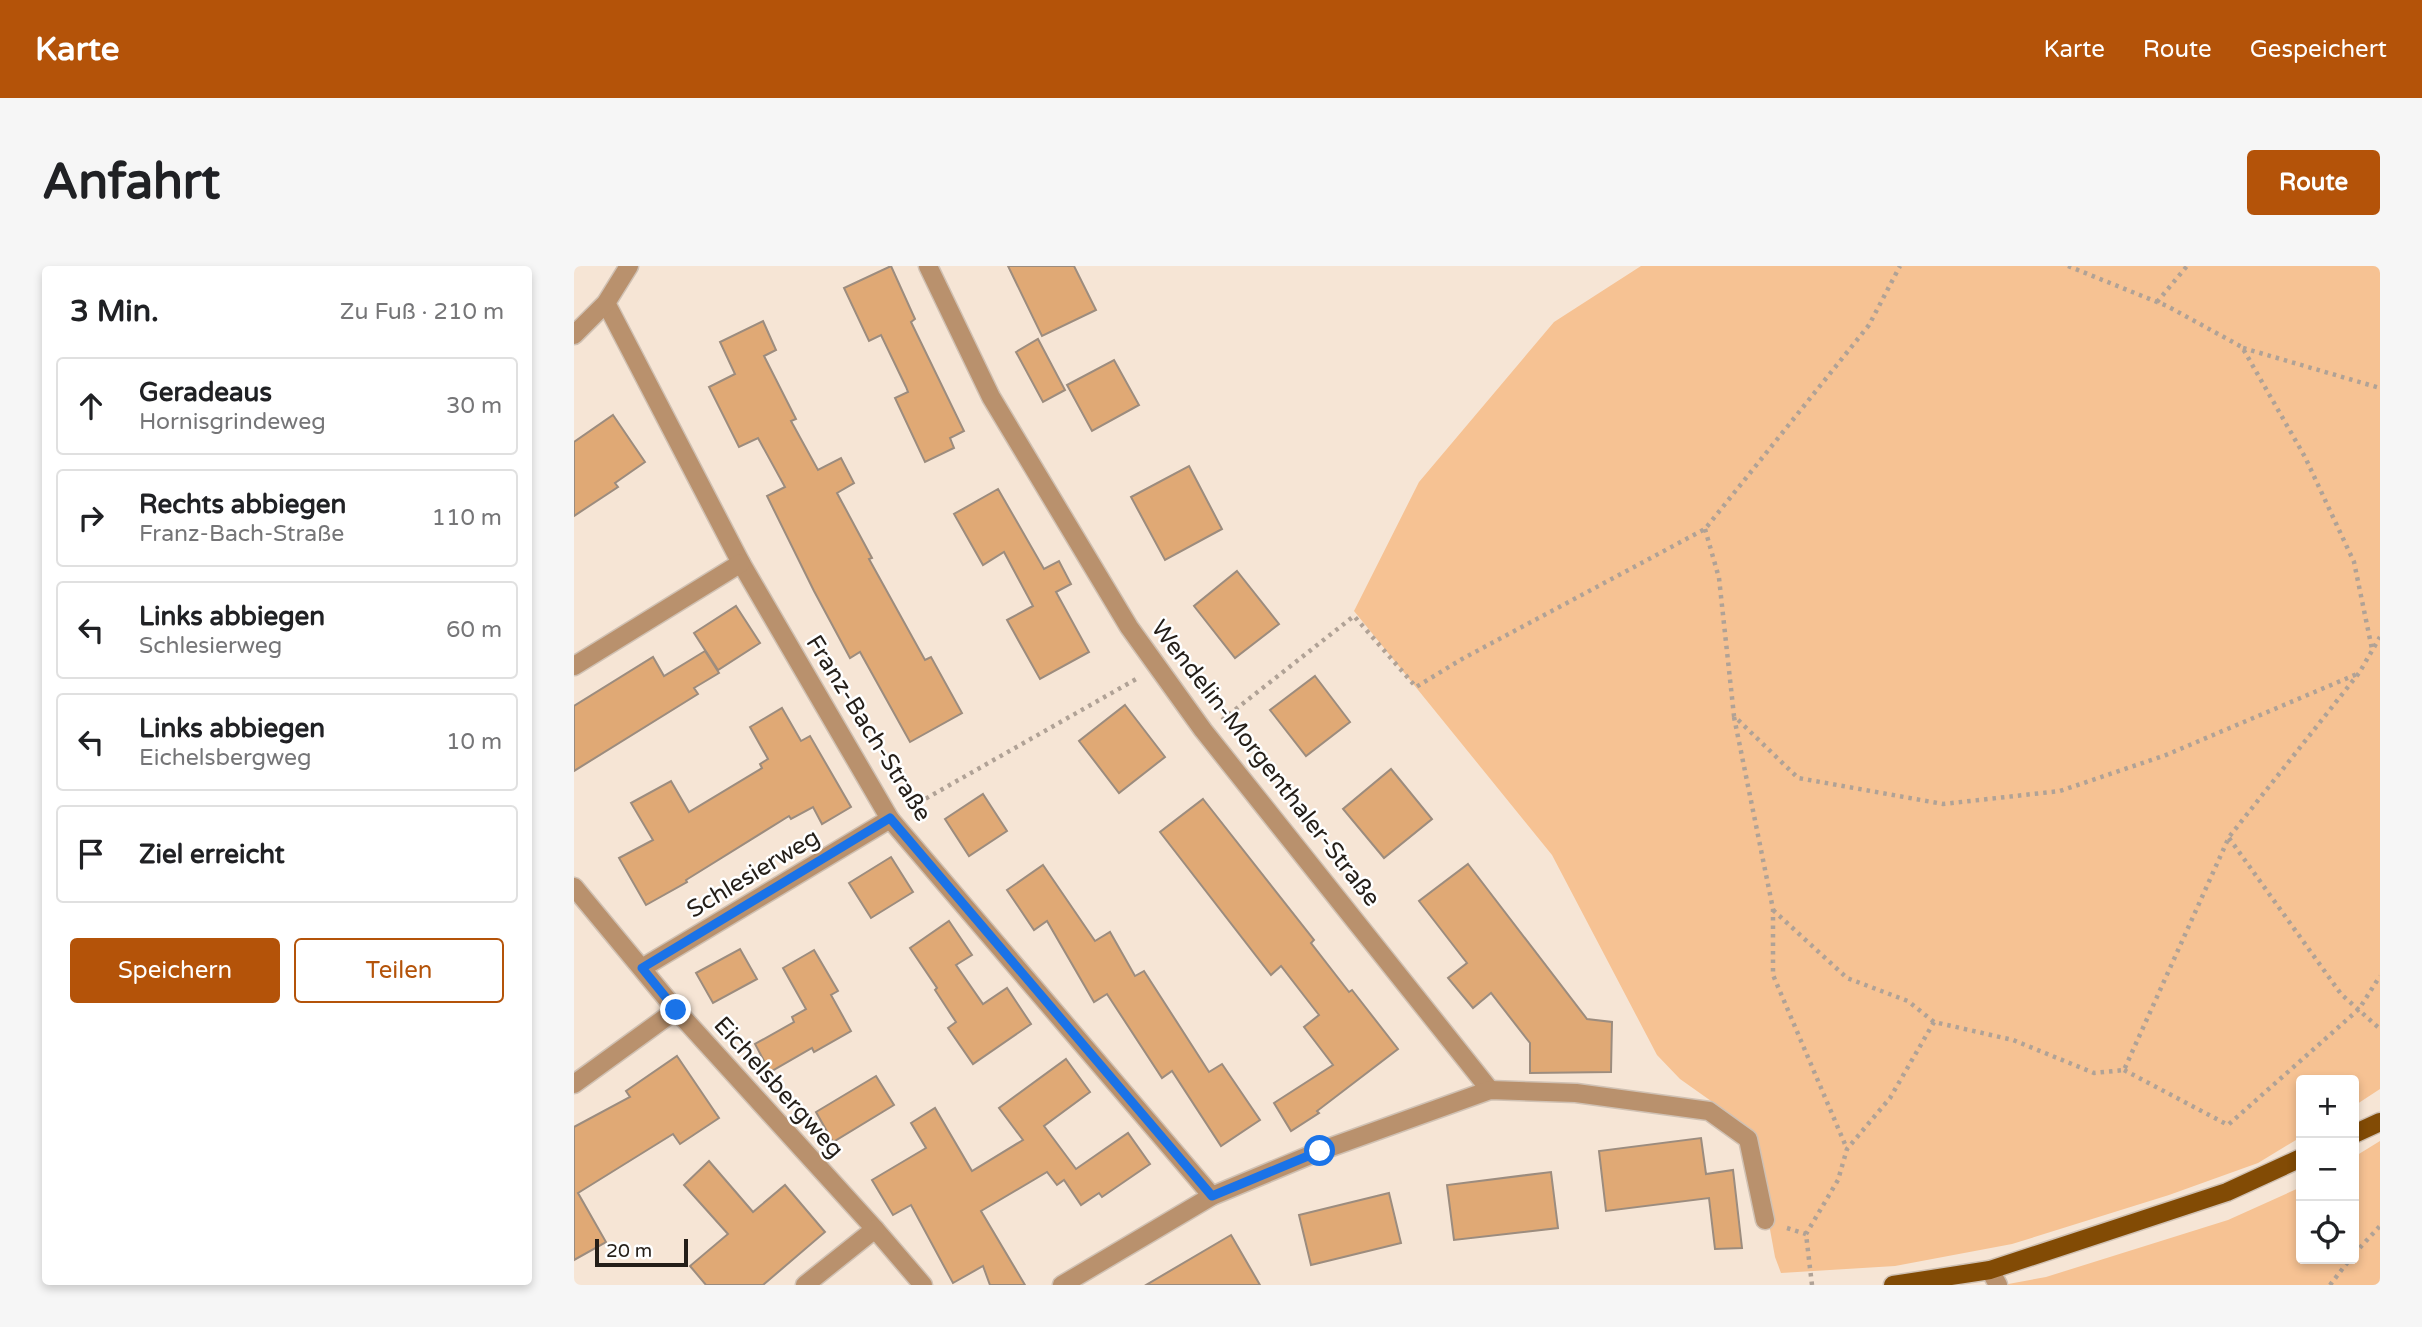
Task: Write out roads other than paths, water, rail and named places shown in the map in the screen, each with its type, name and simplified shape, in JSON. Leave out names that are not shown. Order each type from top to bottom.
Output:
[{"type":"main road","points":[[2359,1132],[2380,1122]]},
{"type":"main road","points":[[1893,1285],[1994,1277],[2227,1192],[2296,1160]]},
{"type":"street","points":[[574,335],[606,303],[629,266]]},
{"type":"street","name":"Wendelin-Morgenthaler-Straße","points":[[928,266],[991,397],[1129,627],[1206,733],[1490,1090]]},
{"type":"street","name":"Franz-Bach-Straße","points":[[606,303],[741,563],[890,818],[1212,1196]]},
{"type":"street","points":[[574,666],[741,563]]},
{"type":"street","name":"Schlesierweg","points":[[642,968],[890,818]]},
{"type":"street","name":"Eichelsbergweg","points":[[574,887],[676,1010],[923,1285]]},
{"type":"street","points":[[574,1084],[676,1010]]},
{"type":"street","points":[[1062,1285],[1212,1196],[1320,1151],[1490,1090],[1576,1093],[1709,1111],[1748,1139],[1765,1220]]},
{"type":"street","points":[[805,1285],[875,1229]]}]
